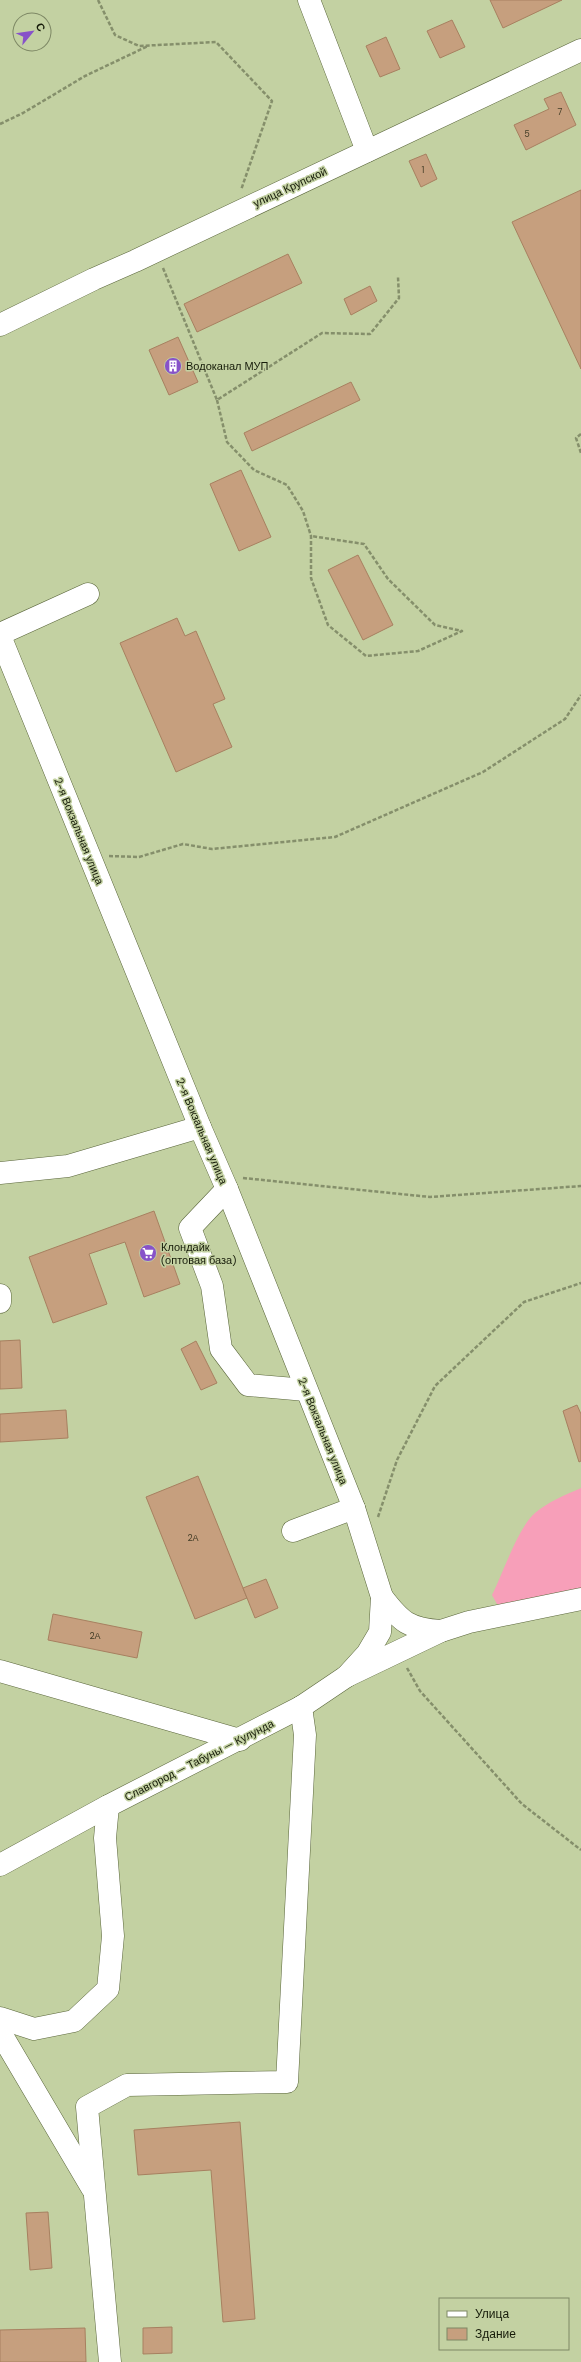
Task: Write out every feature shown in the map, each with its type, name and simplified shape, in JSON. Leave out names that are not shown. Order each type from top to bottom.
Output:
[{"type":"main road","points":[[309,0],[367,151]]},
{"type":"main road","name":"улица Крупской","points":[[0,325],[94,278],[156,251],[581,50]]},
{"type":"main road","points":[[0,635],[88,594]]},
{"type":"main road","name":"2-я Вокзальная улица","points":[[0,635],[200,1127],[224,1182],[354,1508],[382,1597],[380,1632]]},
{"type":"main road","points":[[0,1173],[68,1166],[200,1127]]},
{"type":"main road","points":[[224,1182],[190,1228],[212,1286],[221,1349],[248,1385],[306,1390]]},
{"type":"main road","points":[[0,1295],[0,1302]]},
{"type":"main road","points":[[293,1531],[354,1508]]},
{"type":"main road","points":[[382,1597],[395,1615],[405,1623],[420,1629],[441,1631]]},
{"type":"main road","points":[[347,1676],[441,1631],[469,1622],[581,1599]]},
{"type":"main road","name":"Славгород — Табуны — Кулунда","points":[[0,1865],[108,1806],[240,1740],[301,1707],[347,1676],[367,1654],[380,1632]]},
{"type":"main road","points":[[0,1670],[240,1740]]},
{"type":"main road","points":[[110,2362],[87,2106],[126,2085],[287,2082],[305,1735],[301,1707]]},
{"type":"main road","points":[[0,2018],[34,2029],[74,2021],[108,1990],[113,1936],[105,1838],[108,1806]]},
{"type":"main road","points":[[0,2032],[95,2192]]},
{"type":"path","points":[[98,0],[115,36],[139,46],[216,42],[272,101],[232,215]]},
{"type":"path","points":[[0,124],[24,113],[85,76],[150,45]]},
{"type":"path","points":[[156,251],[217,400],[227,442],[254,470],[287,485],[303,511],[311,536],[311,578],[328,625],[366,656],[418,651],[462,631],[435,626],[388,579],[364,544],[311,536]]},
{"type":"path","points":[[217,400],[322,333],[370,334],[399,298],[398,277]]},
{"type":"path","points":[[581,434],[576,438],[581,453]]},
{"type":"path","points":[[89,855],[139,857],[182,844],[212,849],[335,837],[483,772],[565,718],[581,695]]},
{"type":"path","points":[[224,1182],[430,1197],[581,1186]]},
{"type":"path","points":[[377,1518],[396,1460],[435,1386],[524,1302],[581,1283]]},
{"type":"path","points":[[397,1652],[420,1692],[522,1804],[581,1850]]},
{"type":"shaded area","points":[[581,1488],[581,1591],[502,1608],[497,1604],[492,1595],[511,1551],[523,1528],[529,1519],[545,1505]]},
{"type":"building","points":[[490,0],[562,0],[503,28]]},
{"type":"building","points":[[452,20],[465,47],[440,58],[427,31]]},
{"type":"building","points":[[386,37],[400,69],[380,77],[366,46]]},
{"type":"building","points":[[561,92],[576,125],[526,150],[514,125],[549,109],[544,99]]},
{"type":"building","points":[[426,154],[437,179],[421,187],[409,161]]},
{"type":"building","points":[[581,190],[581,369],[512,222]]},
{"type":"building","points":[[288,254],[302,283],[197,332],[184,304]]},
{"type":"building","points":[[370,286],[377,301],[351,315],[344,299]]},
{"type":"building","name":"Водоканал МУП","points":[[178,337],[198,382],[169,395],[149,350]]},
{"type":"building","points":[[351,382],[360,400],[252,451],[244,433]]},
{"type":"building","points":[[241,470],[271,537],[239,551],[210,484]]},
{"type":"building","points":[[358,555],[393,625],[363,640],[328,570]]},
{"type":"building","points":[[177,618],[185,636],[196,631],[225,699],[213,704],[232,747],[176,772],[120,643]]},
{"type":"building","points":[[154,1211],[180,1284],[144,1297],[125,1242],[89,1254],[107,1304],[53,1323],[29,1257]]},
{"type":"building","points":[[20,1340],[22,1388],[0,1389],[0,1341]]},
{"type":"building","points":[[196,1341],[217,1383],[201,1390],[181,1349]]},
{"type":"building","points":[[577,1405],[581,1414],[581,1461],[579,1462],[563,1411]]},
{"type":"building","points":[[66,1410],[68,1438],[0,1442],[0,1414]]},
{"type":"building","points":[[198,1476],[247,1598],[195,1619],[146,1497]]},
{"type":"building","points":[[266,1579],[278,1608],[255,1618],[243,1588]]},
{"type":"building","points":[[53,1614],[142,1632],[137,1658],[48,1640]]},
{"type":"building","points":[[240,2122],[255,2319],[223,2322],[211,2170],[138,2175],[134,2130]]},
{"type":"building","points":[[48,2212],[52,2268],[30,2270],[26,2213]]},
{"type":"building","points":[[172,2327],[172,2353],[143,2354],[143,2328]]},
{"type":"building","points":[[85,2328],[86,2362],[0,2362],[0,2330]]},
{"type":"place","name":"Водоканал МУП","points":[[173,366]]},
{"type":"place","name":"Клондайк (оптовая база)","points":[[148,1253]]}]
